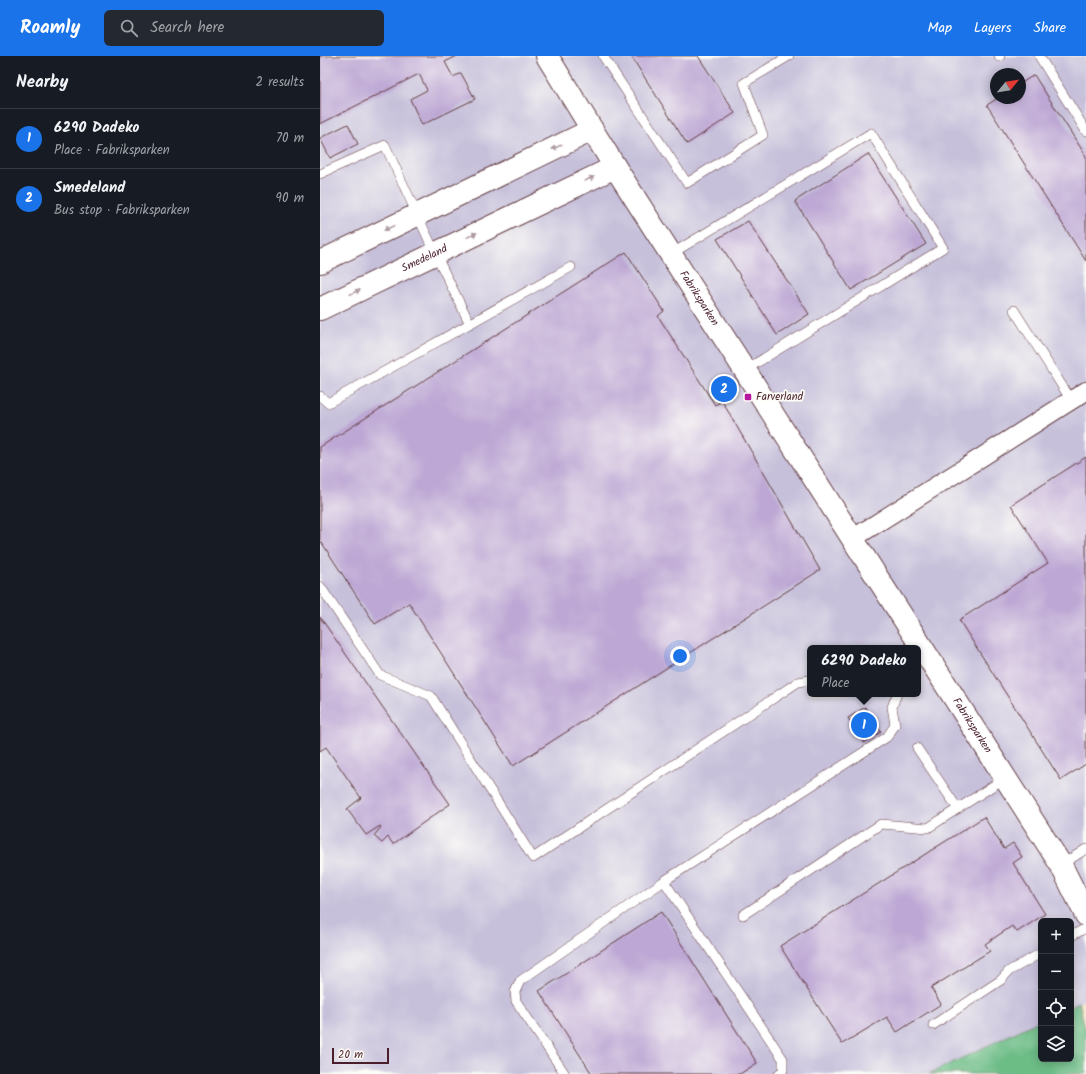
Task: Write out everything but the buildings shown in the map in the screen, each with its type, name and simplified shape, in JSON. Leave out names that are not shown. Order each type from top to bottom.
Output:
[{"type":"street","name":"Fabriksparken","points":[[547,56],[615,167],[852,539],[917,645]]},
{"type":"street","points":[[320,262],[592,130]]},
{"type":"street","name":"Smedeland","points":[[320,309],[615,167]]},
{"type":"street","points":[[852,539],[1079,396]]},
{"type":"street","name":"Fabriksparken","points":[[921,652],[1061,865],[1086,914]]},
{"type":"lane","points":[[603,56],[687,184],[763,135],[744,83],[789,56]]},
{"type":"lane","points":[[1038,56],[1086,131]]},
{"type":"lane","points":[[671,254],[871,132],[943,248],[745,370]]},
{"type":"lane","points":[[320,174],[385,145],[470,324]]},
{"type":"lane","points":[[320,396],[328,403],[571,267]]},
{"type":"lane","points":[[1014,310],[1079,396]]},
{"type":"lane","points":[[320,586],[380,675],[431,696],[532,858],[798,682],[807,680]]},
{"type":"lane","points":[[565,1074],[516,1001],[515,992],[520,981],[664,881],[887,737],[895,725],[892,707],[896,697]]},
{"type":"lane","points":[[917,748],[958,809]]},
{"type":"lane","points":[[743,915],[881,824],[928,828],[1005,778]]},
{"type":"lane","points":[[1061,865],[1086,849]]},
{"type":"lane","points":[[664,881],[783,1059],[783,1070],[779,1074]]},
{"type":"lane","points":[[1074,934],[1086,928]]},
{"type":"lane","points":[[933,1025],[1001,980],[1009,971],[1039,954]]},
{"type":"shaded area","points":[[320,56],[1086,56],[1086,999],[1074,1005],[1074,918],[1038,918],[1038,1021],[929,1074],[320,1074]]},
{"type":"green space","points":[[1079,1002],[1086,1032],[1086,1074],[929,1074],[1038,1021],[1038,1062],[1074,1062],[1074,1004]]},
{"type":"place","name":"Smedeland","points":[[724,389]]},
{"type":"place","name":"Farverland","points":[[748,397]]},
{"type":"place","name":"6290 Dadeko","points":[[864,725]]}]
